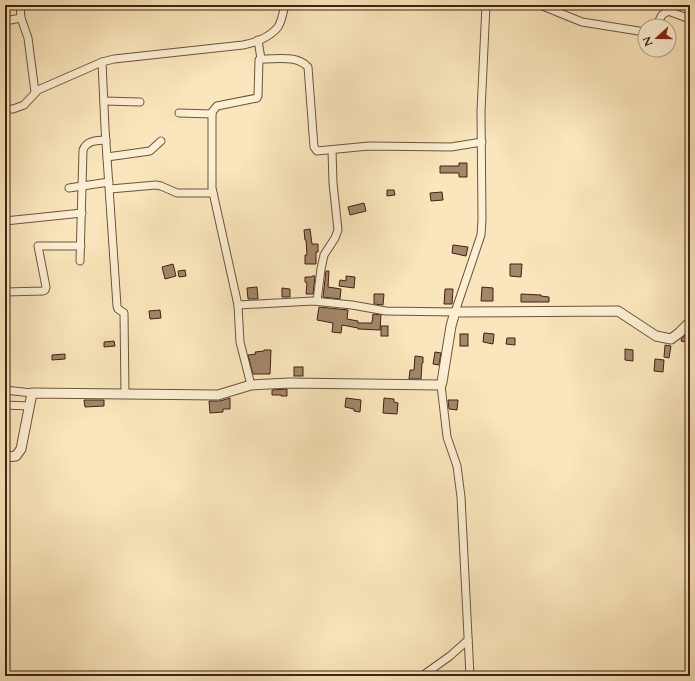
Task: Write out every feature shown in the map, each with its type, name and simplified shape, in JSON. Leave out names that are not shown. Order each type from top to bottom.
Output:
[{"type":"street","points":[[20,5],[28,38],[35,92]]},
{"type":"street","points":[[5,109],[13,109],[24,105],[35,92],[102,62],[119,58],[243,45],[258,40],[267,36],[278,27],[286,5]]},
{"type":"street","points":[[470,676],[460,483],[454,454],[447,437],[441,385],[454,312],[481,235],[481,111],[486,5]]},
{"type":"street","points":[[540,5],[582,22],[637,31]]},
{"type":"street","points":[[660,18],[668,11],[690,19]]},
{"type":"street","points":[[5,21],[22,18]]},
{"type":"street","points":[[251,385],[240,345],[238,306],[213,192],[212,114],[213,110],[217,106],[257,98],[258,62],[261,59],[258,40]]},
{"type":"street","points":[[261,59],[290,58],[307,65],[309,69],[314,147],[317,151],[369,146],[451,146],[482,142]]},
{"type":"street","points":[[102,62],[117,306],[118,309],[124,313],[125,394]]},
{"type":"street","points":[[104,101],[140,102]]},
{"type":"street","points":[[179,113],[212,114]]},
{"type":"street","points":[[80,261],[83,150],[85,145],[93,141],[106,140]]},
{"type":"street","points":[[107,157],[150,151],[162,141]]},
{"type":"street","points":[[316,301],[320,269],[324,256],[338,230],[333,182],[332,150]]},
{"type":"street","points":[[69,188],[83,186],[156,185],[177,193],[213,192]]},
{"type":"street","points":[[5,212],[6,221],[82,213]]},
{"type":"street","points":[[5,292],[45,290],[46,287],[38,246],[80,246]]},
{"type":"street","points":[[238,306],[316,301],[386,311],[618,311],[656,336],[671,339],[690,322]]},
{"type":"street","points":[[5,390],[32,393],[218,395],[251,385],[290,383],[441,385]]},
{"type":"street","points":[[5,457],[16,456],[21,449],[32,393]]},
{"type":"street","points":[[5,405],[30,406]]},
{"type":"street","points":[[422,676],[468,640]]},
{"type":"building","points":[[459,163],[467,163],[467,177],[459,177],[459,173],[440,173],[440,166],[459,166]]},
{"type":"building","points":[[387,190],[394,190],[395,195],[387,196]]},
{"type":"building","points":[[442,192],[443,200],[431,201],[430,193]]},
{"type":"building","points":[[364,203],[366,211],[350,215],[348,207]]},
{"type":"building","points":[[310,229],[312,244],[318,244],[316,264],[305,264],[305,255],[307,255],[304,230]]},
{"type":"building","points":[[453,245],[468,247],[466,256],[452,253]]},
{"type":"building","points":[[173,264],[176,276],[165,279],[162,267]]},
{"type":"building","points":[[510,264],[522,264],[521,277],[510,276]]},
{"type":"building","points":[[185,270],[186,276],[179,277],[178,271]]},
{"type":"building","points":[[326,271],[329,271],[328,287],[341,289],[340,299],[323,297]]},
{"type":"building","points":[[315,276],[313,294],[306,294],[307,283],[305,282],[305,277]]},
{"type":"building","points":[[346,276],[355,277],[354,288],[339,286],[340,280],[346,281]]},
{"type":"building","points":[[257,287],[258,299],[248,299],[247,288]]},
{"type":"building","points":[[482,287],[493,288],[493,301],[481,301]]},
{"type":"building","points":[[282,288],[290,289],[290,297],[282,297]]},
{"type":"building","points":[[445,289],[453,289],[452,304],[444,304]]},
{"type":"building","points":[[374,294],[384,294],[383,305],[374,304]]},
{"type":"building","points":[[521,294],[549,297],[549,302],[521,302]]},
{"type":"building","points":[[319,307],[348,310],[347,319],[358,321],[358,323],[372,323],[373,314],[381,315],[380,330],[358,329],[342,325],[341,333],[332,332],[333,323],[317,320]]},
{"type":"building","points":[[160,310],[161,318],[150,319],[149,311]]},
{"type":"building","points":[[381,326],[388,326],[388,336],[381,336]]},
{"type":"building","points":[[484,333],[494,334],[493,344],[483,342]]},
{"type":"building","points":[[690,333],[690,343],[681,341],[682,338]]},
{"type":"building","points":[[460,334],[468,334],[468,346],[460,346]]},
{"type":"building","points":[[507,338],[515,338],[515,345],[506,344]]},
{"type":"building","points":[[114,341],[115,346],[104,347],[104,342]]},
{"type":"building","points":[[665,345],[671,346],[669,358],[664,357]]},
{"type":"building","points":[[625,349],[633,350],[633,361],[625,360]]},
{"type":"building","points":[[271,350],[270,374],[253,374],[248,355],[256,354],[255,352]]},
{"type":"building","points":[[435,352],[441,353],[439,365],[433,364]]},
{"type":"building","points":[[65,354],[65,359],[52,360],[52,355]]},
{"type":"building","points":[[415,356],[423,357],[421,379],[409,379],[410,370],[414,370]]},
{"type":"building","points":[[655,359],[664,360],[663,372],[654,371]]},
{"type":"building","points":[[294,367],[303,367],[303,376],[294,376]]},
{"type":"building","points":[[287,389],[287,396],[272,395],[272,390]]},
{"type":"building","points":[[230,398],[230,409],[223,409],[223,412],[210,413],[209,401],[220,401]]},
{"type":"building","points":[[346,398],[361,400],[360,412],[345,407]]},
{"type":"building","points":[[384,398],[394,399],[394,402],[398,403],[397,414],[383,413]]},
{"type":"building","points":[[84,400],[104,400],[104,406],[85,407]]},
{"type":"building","points":[[448,400],[458,400],[457,410],[449,409]]}]
